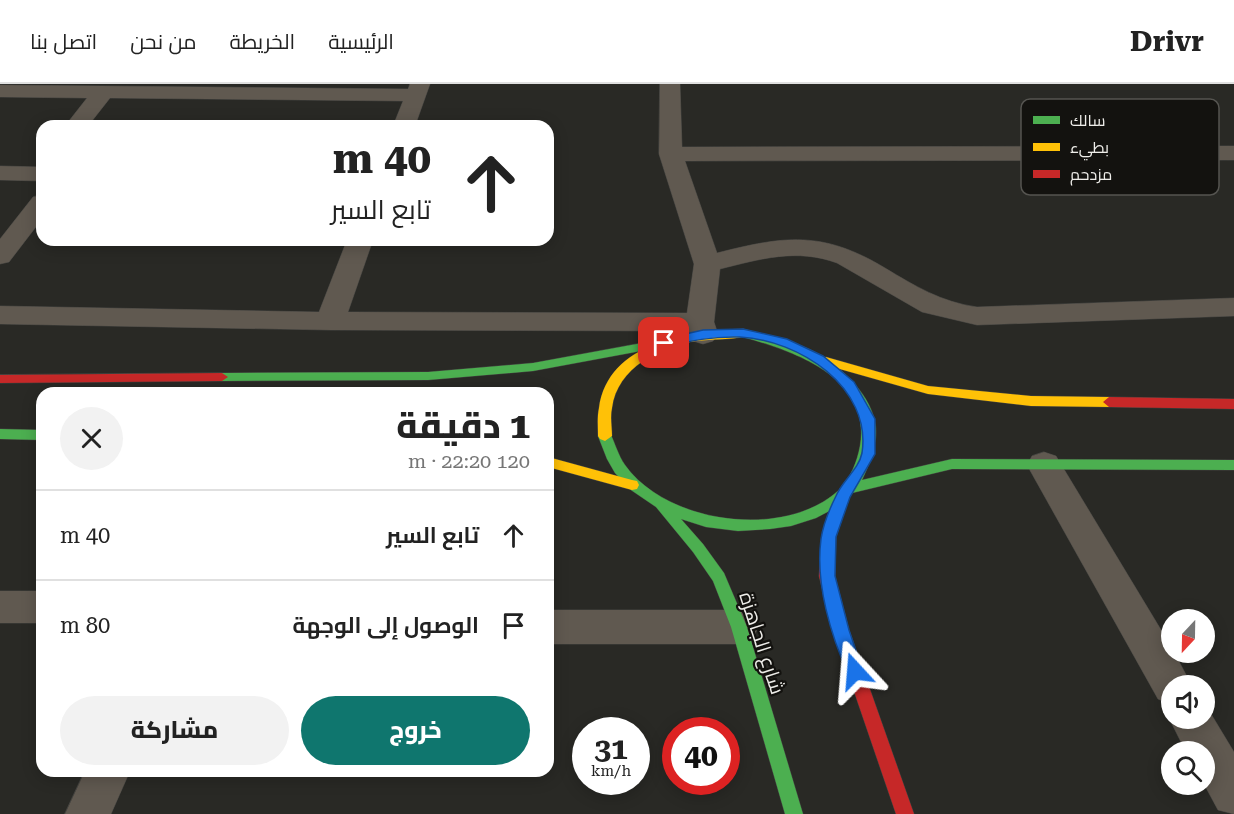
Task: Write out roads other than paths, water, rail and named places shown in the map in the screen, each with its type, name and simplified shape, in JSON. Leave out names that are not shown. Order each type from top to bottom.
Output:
[{"type":"street","points":[[670,84],[671,154],[707,264],[701,328]]},
{"type":"street","points":[[0,91],[104,93],[146,88],[418,89],[406,120]]},
{"type":"street","points":[[81,120],[104,93]]},
{"type":"street","points":[[671,154],[1021,153]]},
{"type":"street","points":[[1219,153],[1234,153]]},
{"type":"street","points":[[0,173],[36,172]]},
{"type":"street","points":[[0,256],[36,210]]},
{"type":"street","points":[[330,321],[358,246]]},
{"type":"street","points":[[707,264],[778,248],[816,248],[841,255],[931,306],[953,313],[977,316],[1234,307]]},
{"type":"street","points":[[0,315],[701,328],[743,333],[782,342],[818,358],[928,390],[1030,401],[1234,404]]},
{"type":"street","points":[[632,485],[609,453],[601,419],[609,387],[631,362],[664,343],[701,328]]},
{"type":"street","points":[[0,379],[428,376],[533,367],[664,343]]},
{"type":"street","points":[[818,358],[850,385],[868,419],[868,454],[847,491],[829,537],[827,576],[841,630],[905,814]]},
{"type":"street","points":[[0,434],[36,435]]},
{"type":"street","points":[[554,464],[632,485],[658,502],[704,521],[756,526],[805,517],[847,491],[902,474],[952,464],[1234,465]]},
{"type":"street","points":[[1044,465],[1166,675]]},
{"type":"street","name":"شارع الجاهزة","points":[[658,502],[698,548],[719,578],[739,627],[794,814]]},
{"type":"street","points":[[0,607],[36,607]]},
{"type":"street","points":[[554,627],[739,627]]},
{"type":"street","points":[[1197,729],[1234,794]]},
{"type":"street","points":[[88,814],[105,777]]}]
